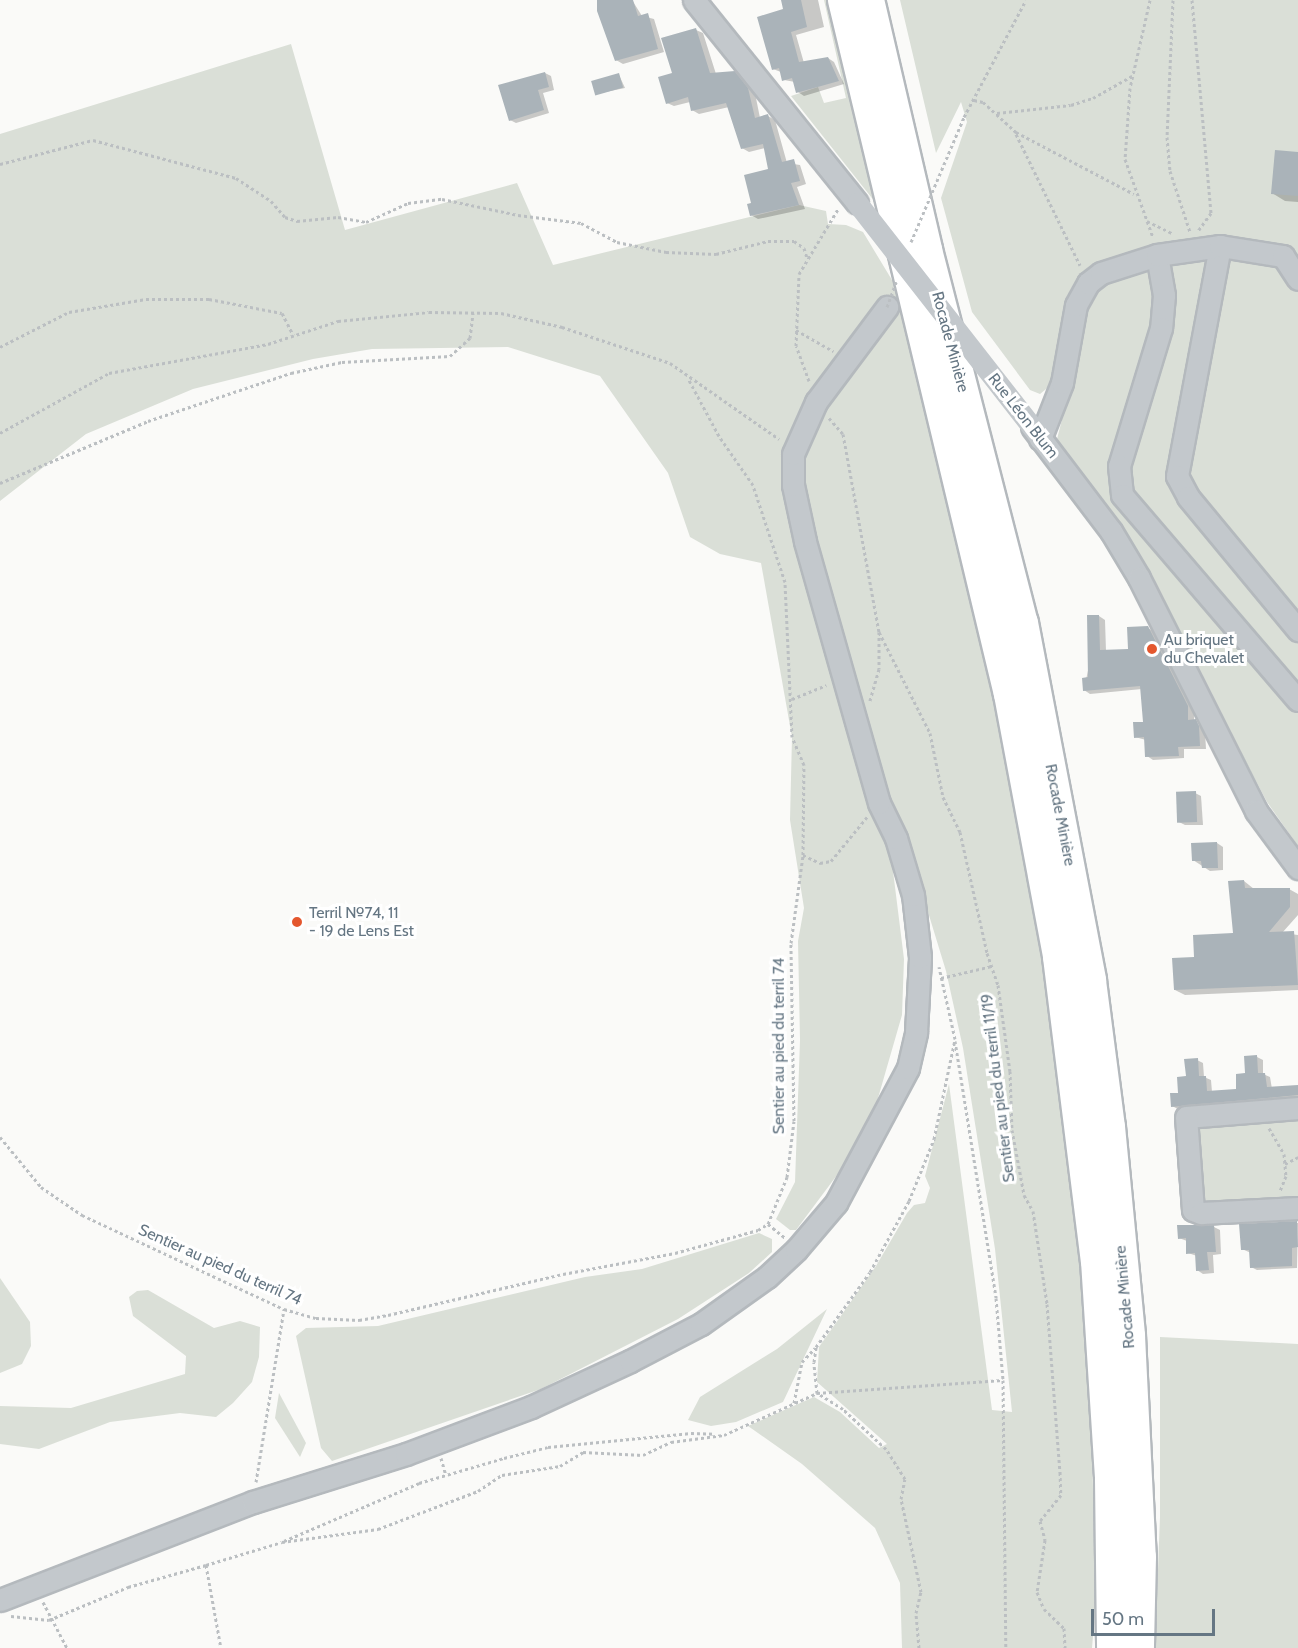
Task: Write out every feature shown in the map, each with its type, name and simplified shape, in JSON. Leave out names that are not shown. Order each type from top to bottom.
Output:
[{"type":"highway","name":"Rocade Minière","points":[[844,0],[902,256],[943,407],[1010,694],[1059,957],[1077,1078],[1101,1307],[1111,1479],[1113,1648]]},
{"type":"highway","name":"Rocade Minière","points":[[868,0],[926,250],[1022,623],[1090,981],[1109,1127],[1129,1336],[1140,1557],[1138,1648]]},
{"type":"street","name":"Rue Léon Blum","points":[[694,0],[799,126],[1111,531],[1139,579],[1256,811],[1298,868]]},
{"type":"street","points":[[1036,433],[1062,383],[1076,305],[1088,284],[1101,273],[1157,255],[1220,246],[1282,256],[1298,279]]},
{"type":"street","points":[[1220,246],[1177,476],[1188,497],[1298,630]]},
{"type":"street","points":[[1157,255],[1164,295],[1161,328],[1119,466],[1122,495],[1298,700]]},
{"type":"street","points":[[0,1600],[38,1582],[253,1502],[406,1454],[531,1407],[701,1324],[767,1277],[796,1250],[836,1203],[889,1109],[908,1068],[916,1032],[921,981],[913,895],[896,838],[881,808],[843,682],[805,541],[793,485],[793,454],[816,402],[887,307]]},
{"type":"street","points":[[1298,1108],[1186,1118],[1193,1210],[1201,1213],[1298,1208]]},
{"type":"path","points":[[910,244],[964,117],[1026,0]]},
{"type":"path","points":[[1150,0],[1132,76],[1125,159],[1157,255]]},
{"type":"path","points":[[1173,0],[1167,137],[1170,171],[1191,236]]},
{"type":"path","points":[[1192,0],[1211,213]]},
{"type":"path","points":[[996,113],[1071,105],[1102,94],[1132,76]]},
{"type":"path","points":[[974,100],[996,113],[1016,132],[1135,194]]},
{"type":"path","points":[[1016,132],[1072,245],[1088,284]]},
{"type":"path","points":[[0,164],[93,140],[236,178],[271,201],[285,217],[297,221],[338,217],[366,222],[408,203],[442,199],[518,215],[582,223],[616,242],[666,252],[716,254],[768,241],[794,241],[804,248],[807,258]]},
{"type":"path","points":[[853,199],[807,258],[798,274],[796,346],[816,402],[843,434],[879,632],[879,669],[868,706],[856,726]]},
{"type":"path","points":[[887,307],[899,275]]},
{"type":"path","points":[[0,347],[69,312],[146,299],[209,299],[282,313],[293,335]]},
{"type":"path","points":[[0,433],[109,373],[293,335],[338,321],[396,313],[501,313],[562,327],[670,363],[689,380],[770,430],[793,454]]},
{"type":"path","points":[[0,483],[148,421],[291,373],[342,362],[450,356],[470,338],[473,313]]},
{"type":"path","points":[[796,330],[848,359]]},
{"type":"path","name":"Sentier au pied du terril 74","points":[[0,1137],[41,1187],[82,1215],[284,1309],[316,1318],[359,1320],[388,1315],[563,1274],[675,1253],[758,1230],[768,1224],[787,1177],[794,1121],[791,943],[803,855],[804,765],[792,737],[786,582],[753,485],[719,436],[689,380]]},
{"type":"path","name":"Sentier au pied du terril 11/19","points":[[879,632],[930,733],[943,797],[960,832],[1003,1019],[1012,1130],[1024,1195],[1033,1211],[1053,1371],[1061,1495],[1040,1521],[1045,1540],[1037,1592],[1044,1609],[1064,1628],[1065,1648]]},
{"type":"path","points":[[792,699],[843,682]]},
{"type":"path","points":[[803,855],[820,863],[831,861],[864,819],[881,808]]},
{"type":"path","points":[[937,959],[954,1039],[996,1298],[1003,1380],[1006,1648]]},
{"type":"path","points":[[941,978],[992,966]]},
{"type":"path","points":[[794,1403],[802,1362],[816,1347],[870,1272],[909,1201],[934,1139],[954,1039]]},
{"type":"path","points":[[1258,1111],[1284,1154],[1286,1176],[1272,1209]]},
{"type":"path","points":[[1285,1164],[1298,1157]]},
{"type":"path","points":[[768,1224],[784,1237]]},
{"type":"path","points":[[253,1502],[284,1309]]},
{"type":"path","points":[[816,1347],[817,1393]]},
{"type":"path","points":[[282,1542],[378,1529],[478,1491],[502,1474],[560,1466],[592,1450],[644,1455],[671,1442],[724,1435],[817,1393],[1003,1380]]},
{"type":"path","points":[[817,1393],[843,1409],[886,1449],[905,1479],[901,1499],[921,1592],[916,1613],[919,1648]]},
{"type":"path","points":[[0,1615],[49,1620],[128,1587],[282,1542],[419,1483],[548,1447],[691,1433],[724,1435]]},
{"type":"path","points":[[206,1565],[222,1648]]},
{"type":"path","points":[[38,1582],[49,1620],[67,1648]]},
{"type":"shaded area","points":[[824,0],[829,0],[879,207],[791,96],[818,87],[824,103],[846,98]]},
{"type":"shaded area","points":[[900,0],[1298,0],[1298,846],[1267,802],[1170,617],[1055,447],[1070,388],[1051,385],[1040,394],[1030,390],[972,312],[941,198],[967,122],[961,102],[936,153]]},
{"type":"shaded area","points":[[291,44],[345,230],[517,183],[553,265],[799,205],[826,211],[828,224],[846,225],[863,232],[895,285],[975,596],[1056,1017],[1081,1244],[1092,1428],[1095,1612],[1092,1648],[902,1648],[900,1583],[875,1528],[802,1464],[748,1426],[814,1397],[840,1412],[879,1448],[887,1444],[817,1382],[819,1347],[876,1266],[907,1213],[914,1205],[925,1203],[930,1188],[925,1176],[949,1084],[992,1410],[1012,1412],[995,1249],[963,1048],[946,971],[910,853],[891,855],[904,959],[902,1015],[874,1112],[852,1155],[796,1230],[790,1230],[776,1219],[795,1182],[800,1040],[798,941],[804,908],[790,820],[792,737],[761,563],[720,554],[690,537],[668,473],[600,376],[508,347],[372,349],[313,359],[193,389],[86,434],[0,501],[0,134]]},
{"type":"shaded area","points":[[1298,1117],[1298,1200],[1204,1206],[1198,1200],[1194,1130],[1198,1123]]},
{"type":"shaded area","points":[[759,1233],[772,1239],[772,1252],[749,1273],[678,1319],[541,1389],[332,1461],[321,1448],[296,1336],[306,1328],[378,1326],[585,1277],[642,1269]]},
{"type":"shaded area","points":[[0,1278],[30,1322],[31,1346],[22,1364],[0,1373]]},
{"type":"shaded area","points":[[148,1290],[214,1328],[240,1321],[260,1327],[259,1357],[252,1382],[233,1403],[216,1417],[180,1413],[110,1422],[39,1449],[0,1444],[0,1406],[71,1408],[185,1374],[186,1356],[133,1316],[129,1297],[137,1291]]},
{"type":"shaded area","points":[[827,1309],[783,1402],[736,1422],[711,1426],[688,1420],[700,1397],[777,1349]]},
{"type":"shaded area","points":[[1160,1337],[1298,1344],[1298,1648],[1155,1648],[1160,1517]]},
{"type":"shaded area","points":[[279,1393],[306,1443],[300,1457],[275,1418]]},
{"type":"building","points":[[597,0],[633,0],[638,16],[648,13],[658,49],[615,61],[597,11]]},
{"type":"building","points":[[781,0],[801,0],[807,27],[791,32],[799,62],[828,57],[839,81],[796,93],[792,78],[782,81],[779,68],[772,70],[757,17],[783,9]]},
{"type":"building","points":[[696,28],[710,73],[735,71],[748,88],[755,118],[768,114],[782,162],[794,159],[800,181],[791,183],[799,205],[750,216],[747,204],[751,203],[744,175],[768,169],[763,144],[741,149],[726,103],[691,111],[688,97],[666,104],[658,77],[672,73],[661,38]]},
{"type":"building","points":[[545,72],[549,87],[538,90],[544,110],[509,121],[498,85]]},
{"type":"building","points":[[619,73],[623,87],[595,95],[591,81]]},
{"type":"building","points":[[1275,150],[1298,152],[1298,196],[1271,194]]},
{"type":"building","points":[[1087,615],[1099,615],[1100,650],[1128,649],[1127,627],[1148,626],[1188,706],[1188,720],[1196,719],[1199,726],[1200,746],[1178,747],[1179,756],[1145,757],[1144,737],[1134,738],[1133,722],[1143,722],[1140,686],[1083,691],[1082,678],[1088,677]]},
{"type":"building","points":[[1196,791],[1197,822],[1177,823],[1176,792]]},
{"type":"building","points":[[1217,842],[1218,868],[1202,868],[1201,861],[1192,861],[1191,843]]},
{"type":"building","points":[[1244,880],[1245,888],[1290,888],[1290,907],[1269,932],[1294,931],[1298,985],[1174,990],[1172,958],[1194,957],[1193,935],[1233,933],[1228,881]]},
{"type":"building","points":[[1257,1055],[1258,1073],[1265,1073],[1267,1087],[1298,1085],[1298,1095],[1171,1107],[1170,1093],[1178,1093],[1177,1077],[1186,1076],[1184,1059],[1198,1058],[1199,1076],[1206,1076],[1207,1091],[1236,1089],[1236,1074],[1245,1073],[1244,1056]]},
{"type":"building","points":[[1297,1221],[1298,1247],[1292,1248],[1292,1266],[1250,1268],[1249,1250],[1241,1250],[1239,1224]]},
{"type":"building","points":[[1177,1225],[1214,1225],[1216,1252],[1207,1252],[1209,1270],[1196,1271],[1195,1253],[1186,1254],[1186,1238],[1178,1239]]},
{"type":"place","name":"Au briquet du Chevalet","points":[[1152,649]]},
{"type":"place","name":"Terril №74, 11 - 19 de Lens Est","points":[[297,922]]}]
